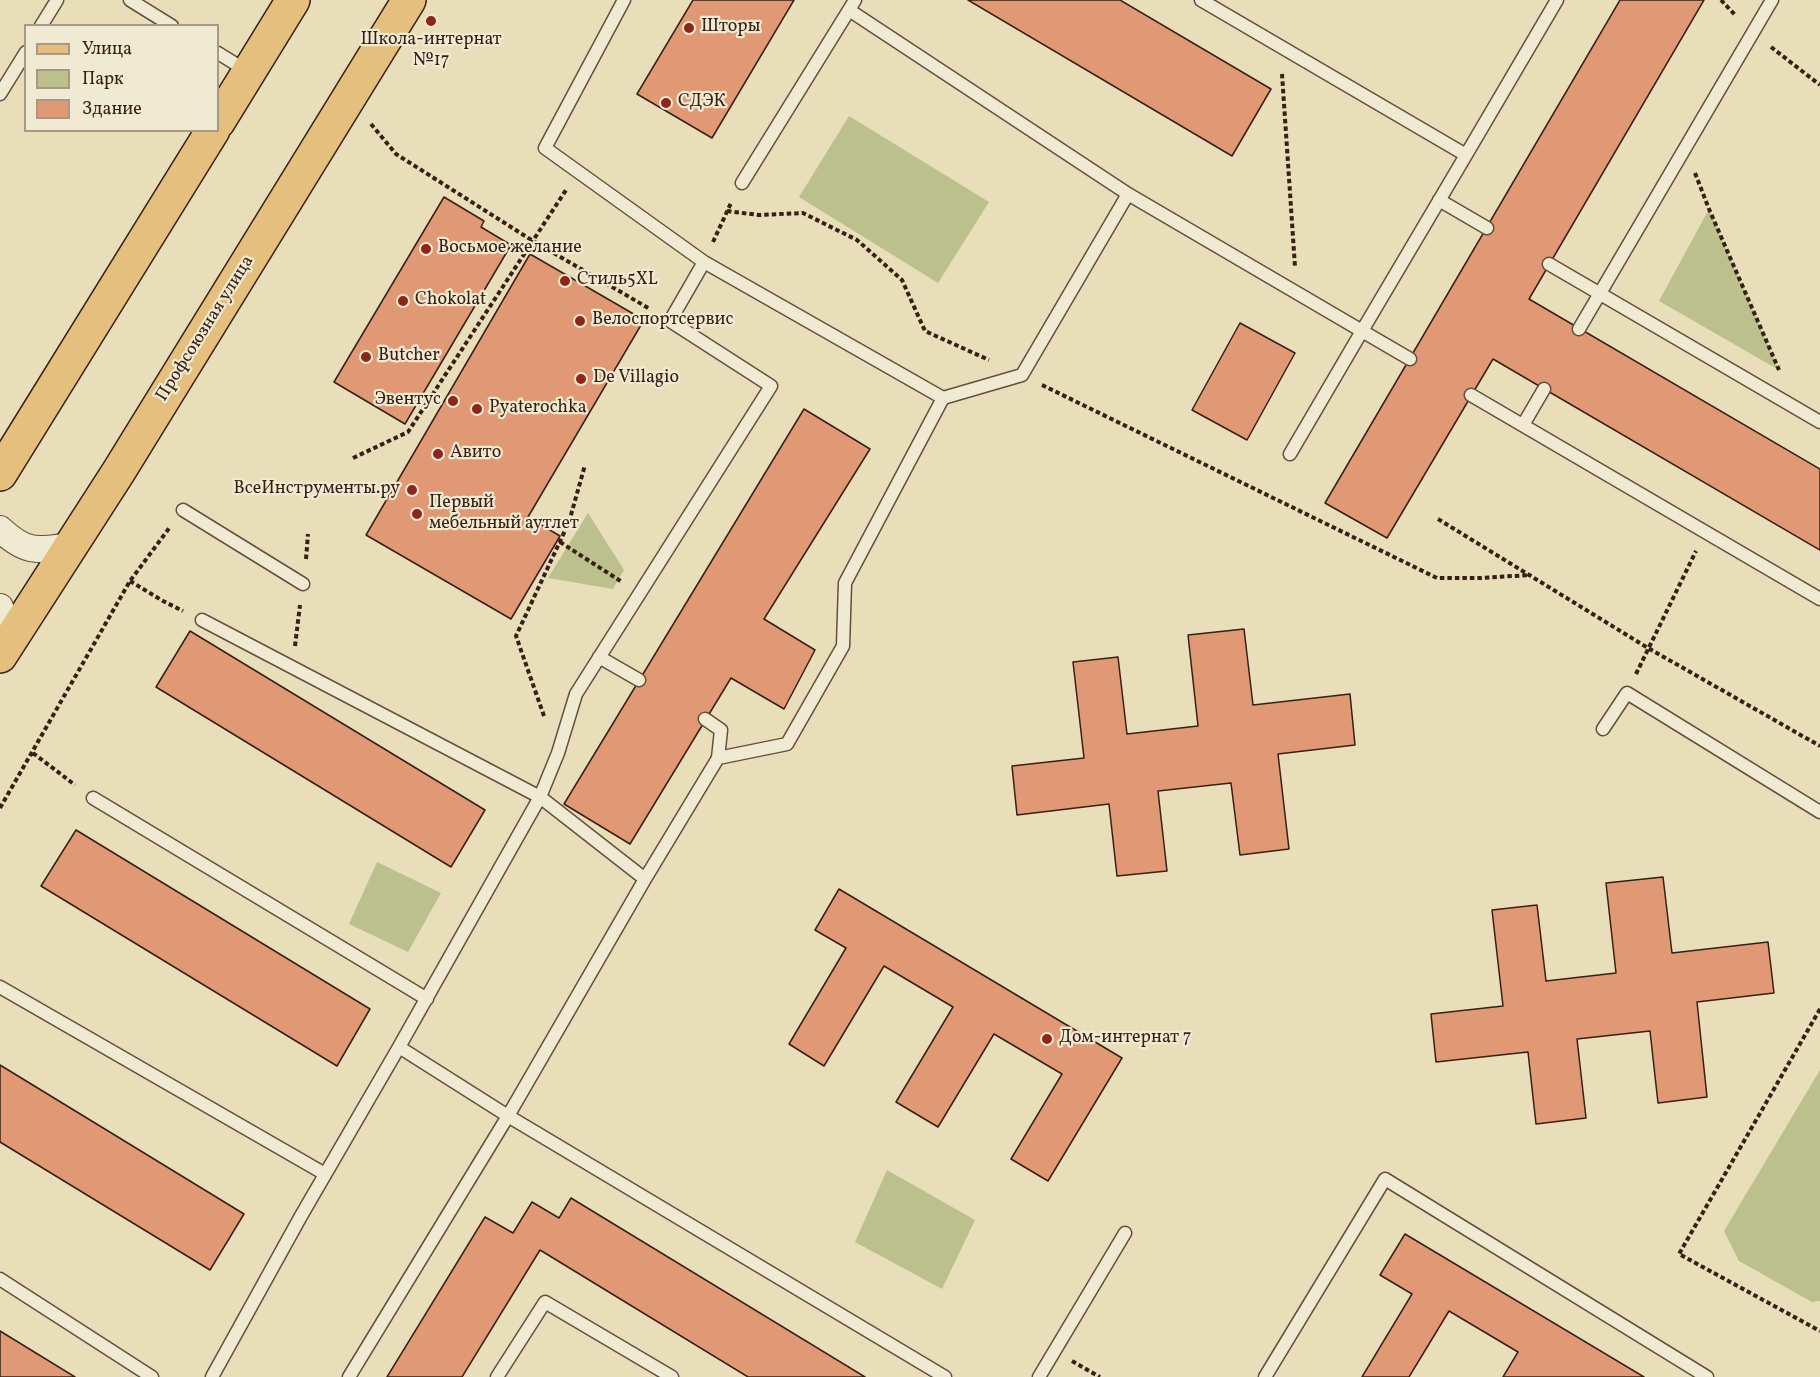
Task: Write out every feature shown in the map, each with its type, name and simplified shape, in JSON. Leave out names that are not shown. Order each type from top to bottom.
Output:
[{"type":"main road","points":[[219,120],[293,0]]},
{"type":"main road","name":"Профсоюзная улица","points":[[5,647],[130,453],[409,0]]},
{"type":"main road","points":[[0,474],[212,132]]},
{"type":"street","points":[[0,529],[14,542],[39,551],[69,546]]},
{"type":"street","points":[[0,607],[5,647]]},
{"type":"lane","points":[[42,24],[57,0]]},
{"type":"lane","points":[[130,0],[169,24]]},
{"type":"lane","points":[[624,0],[544,148],[704,262],[944,398]]},
{"type":"lane","points":[[1201,0],[1466,155]]},
{"type":"lane","points":[[1290,454],[1557,0]]},
{"type":"lane","points":[[1579,329],[1772,0]]},
{"type":"lane","points":[[742,183],[852,5],[1128,194],[1410,359]]},
{"type":"lane","points":[[219,54],[249,72]]},
{"type":"lane","points":[[0,94],[24,55]]},
{"type":"lane","points":[[718,758],[787,744],[843,646],[845,583],[944,398],[1022,375],[1128,194]]},
{"type":"lane","points":[[1439,200],[1487,228]]},
{"type":"lane","points":[[212,1377],[540,797],[558,753],[576,694],[771,386],[670,321],[704,262]]},
{"type":"lane","points":[[1550,264],[1820,422]]},
{"type":"lane","points":[[1522,425],[1544,389]]},
{"type":"lane","points":[[1471,395],[1820,598]]},
{"type":"lane","points":[[183,510],[303,584]]},
{"type":"lane","points":[[202,620],[540,797],[645,879]]},
{"type":"lane","points":[[599,657],[639,680]]},
{"type":"lane","points":[[1604,729],[1627,693],[1820,812]]},
{"type":"lane","points":[[349,1377],[508,1116],[718,758],[721,730],[705,719]]},
{"type":"lane","points":[[93,798],[427,999]]},
{"type":"lane","points":[[0,987],[325,1174]]},
{"type":"lane","points":[[399,1047],[508,1116],[945,1377]]},
{"type":"lane","points":[[1265,1377],[1386,1179],[1707,1377]]},
{"type":"lane","points":[[1040,1377],[1125,1233]]},
{"type":"lane","points":[[0,1279],[152,1377]]},
{"type":"lane","points":[[497,1377],[545,1302],[672,1377]]},
{"type":"path","points":[[1753,33],[1820,85]]},
{"type":"path","points":[[1281,46],[1297,293]]},
{"type":"path","points":[[1686,147],[1709,208],[1795,408]]},
{"type":"path","points":[[396,154],[533,241],[670,321]]},
{"type":"path","points":[[353,458],[408,432],[578,172]]},
{"type":"path","points":[[704,262],[742,183]]},
{"type":"path","points":[[727,211],[759,215],[803,213],[857,240],[902,280],[925,331],[1022,375],[1437,578],[1530,575]]},
{"type":"path","points":[[558,753],[516,636],[569,522],[585,465]]},
{"type":"path","points":[[0,808],[130,581],[183,510]]},
{"type":"path","points":[[1438,519],[1648,648],[1820,746]]},
{"type":"path","points":[[1627,693],[1705,531]]},
{"type":"path","points":[[560,542],[640,592]]},
{"type":"path","points":[[130,581],[162,601]]},
{"type":"path","points":[[292,667],[303,584]]},
{"type":"path","points":[[33,753],[93,798]]},
{"type":"path","points":[[1820,1009],[1679,1254],[1820,1331]]},
{"type":"path","points":[[1055,1351],[1100,1377]]},
{"type":"green space","points":[[849,116],[989,202],[938,283],[799,197]]},
{"type":"green space","points":[[1709,209],[1779,370],[1659,301]]},
{"type":"green space","points":[[588,513],[624,570],[613,589],[548,578]]},
{"type":"green space","points":[[377,862],[441,893],[408,952],[349,924]]},
{"type":"green space","points":[[1820,1070],[1820,1301],[1812,1302],[1739,1261],[1724,1231]]},
{"type":"green space","points":[[887,1170],[975,1220],[942,1289],[855,1242]]},
{"type":"building","points":[[693,0],[794,0],[712,138],[637,94]]},
{"type":"building","points":[[968,0],[1120,0],[1271,89],[1232,156]]},
{"type":"building","points":[[1620,0],[1704,0],[1529,299],[1820,469],[1820,550],[1493,359],[1387,538],[1325,503]]},
{"type":"building","points":[[444,197],[484,221],[481,227],[511,245],[405,424],[334,382]]},
{"type":"building","points":[[530,254],[644,320],[528,517],[560,536],[511,619],[366,535]]},
{"type":"building","points":[[1240,323],[1295,353],[1247,440],[1192,410]]},
{"type":"building","points":[[804,409],[870,449],[764,619],[815,650],[784,709],[731,678],[630,844],[564,804]]},
{"type":"building","points":[[1244,629],[1253,705],[1350,694],[1355,745],[1278,754],[1289,849],[1240,855],[1231,783],[1158,791],[1167,871],[1117,876],[1109,804],[1017,815],[1012,766],[1084,758],[1073,662],[1118,657],[1127,734],[1198,726],[1188,635]]},
{"type":"building","points":[[190,631],[485,810],[451,867],[156,687]]},
{"type":"building","points":[[76,830],[370,1009],[337,1066],[41,886]]},
{"type":"building","points":[[1663,877],[1672,953],[1768,942],[1774,993],[1697,1002],[1707,1097],[1658,1103],[1650,1031],[1577,1039],[1586,1118],[1536,1124],[1528,1052],[1436,1062],[1431,1014],[1503,1006],[1492,910],[1537,905],[1546,981],[1616,973],[1606,883]]},
{"type":"building","name":"Дом-интернат 7","points":[[839,889],[1122,1058],[1048,1181],[1011,1159],[1062,1074],[994,1034],[938,1127],[896,1102],[953,1007],[884,966],[824,1066],[789,1044],[846,948],[815,930]]},
{"type":"building","points":[[0,1065],[244,1214],[210,1270],[0,1142]]},
{"type":"building","points":[[571,1198],[865,1377],[748,1377],[540,1250],[462,1377],[387,1377],[485,1217],[513,1233],[532,1202],[559,1218]]},
{"type":"building","points":[[1405,1234],[1644,1377],[1503,1377],[1518,1352],[1449,1311],[1409,1377],[1362,1377],[1412,1294],[1380,1275]]},
{"type":"building","points":[[0,1331],[75,1377],[0,1377]]},
{"type":"place","name":"Школа-интернат №17","points":[[431,21]]},
{"type":"place","name":"Шторы","points":[[689,28]]},
{"type":"place","name":"СДЭК","points":[[666,103]]},
{"type":"place","name":"Восьмое желание","points":[[426,249]]},
{"type":"place","name":"Стиль5XL","points":[[565,281]]},
{"type":"place","name":"Chokolat","points":[[403,301]]},
{"type":"place","name":"Велоспортсервис","points":[[580,321]]},
{"type":"place","name":"Butcher","points":[[366,357]]},
{"type":"place","name":"De Villagio","points":[[581,379]]},
{"type":"place","name":"Эвентус","points":[[453,401]]},
{"type":"place","name":"Pyaterochka","points":[[477,409]]},
{"type":"place","name":"Авито","points":[[438,454]]},
{"type":"place","name":"ВсеИнструменты.ру","points":[[412,490]]},
{"type":"place","name":"Первый мебельный аутлет","points":[[417,514]]},
{"type":"place","name":"Дом-интернат 7","points":[[1047,1039]]}]
